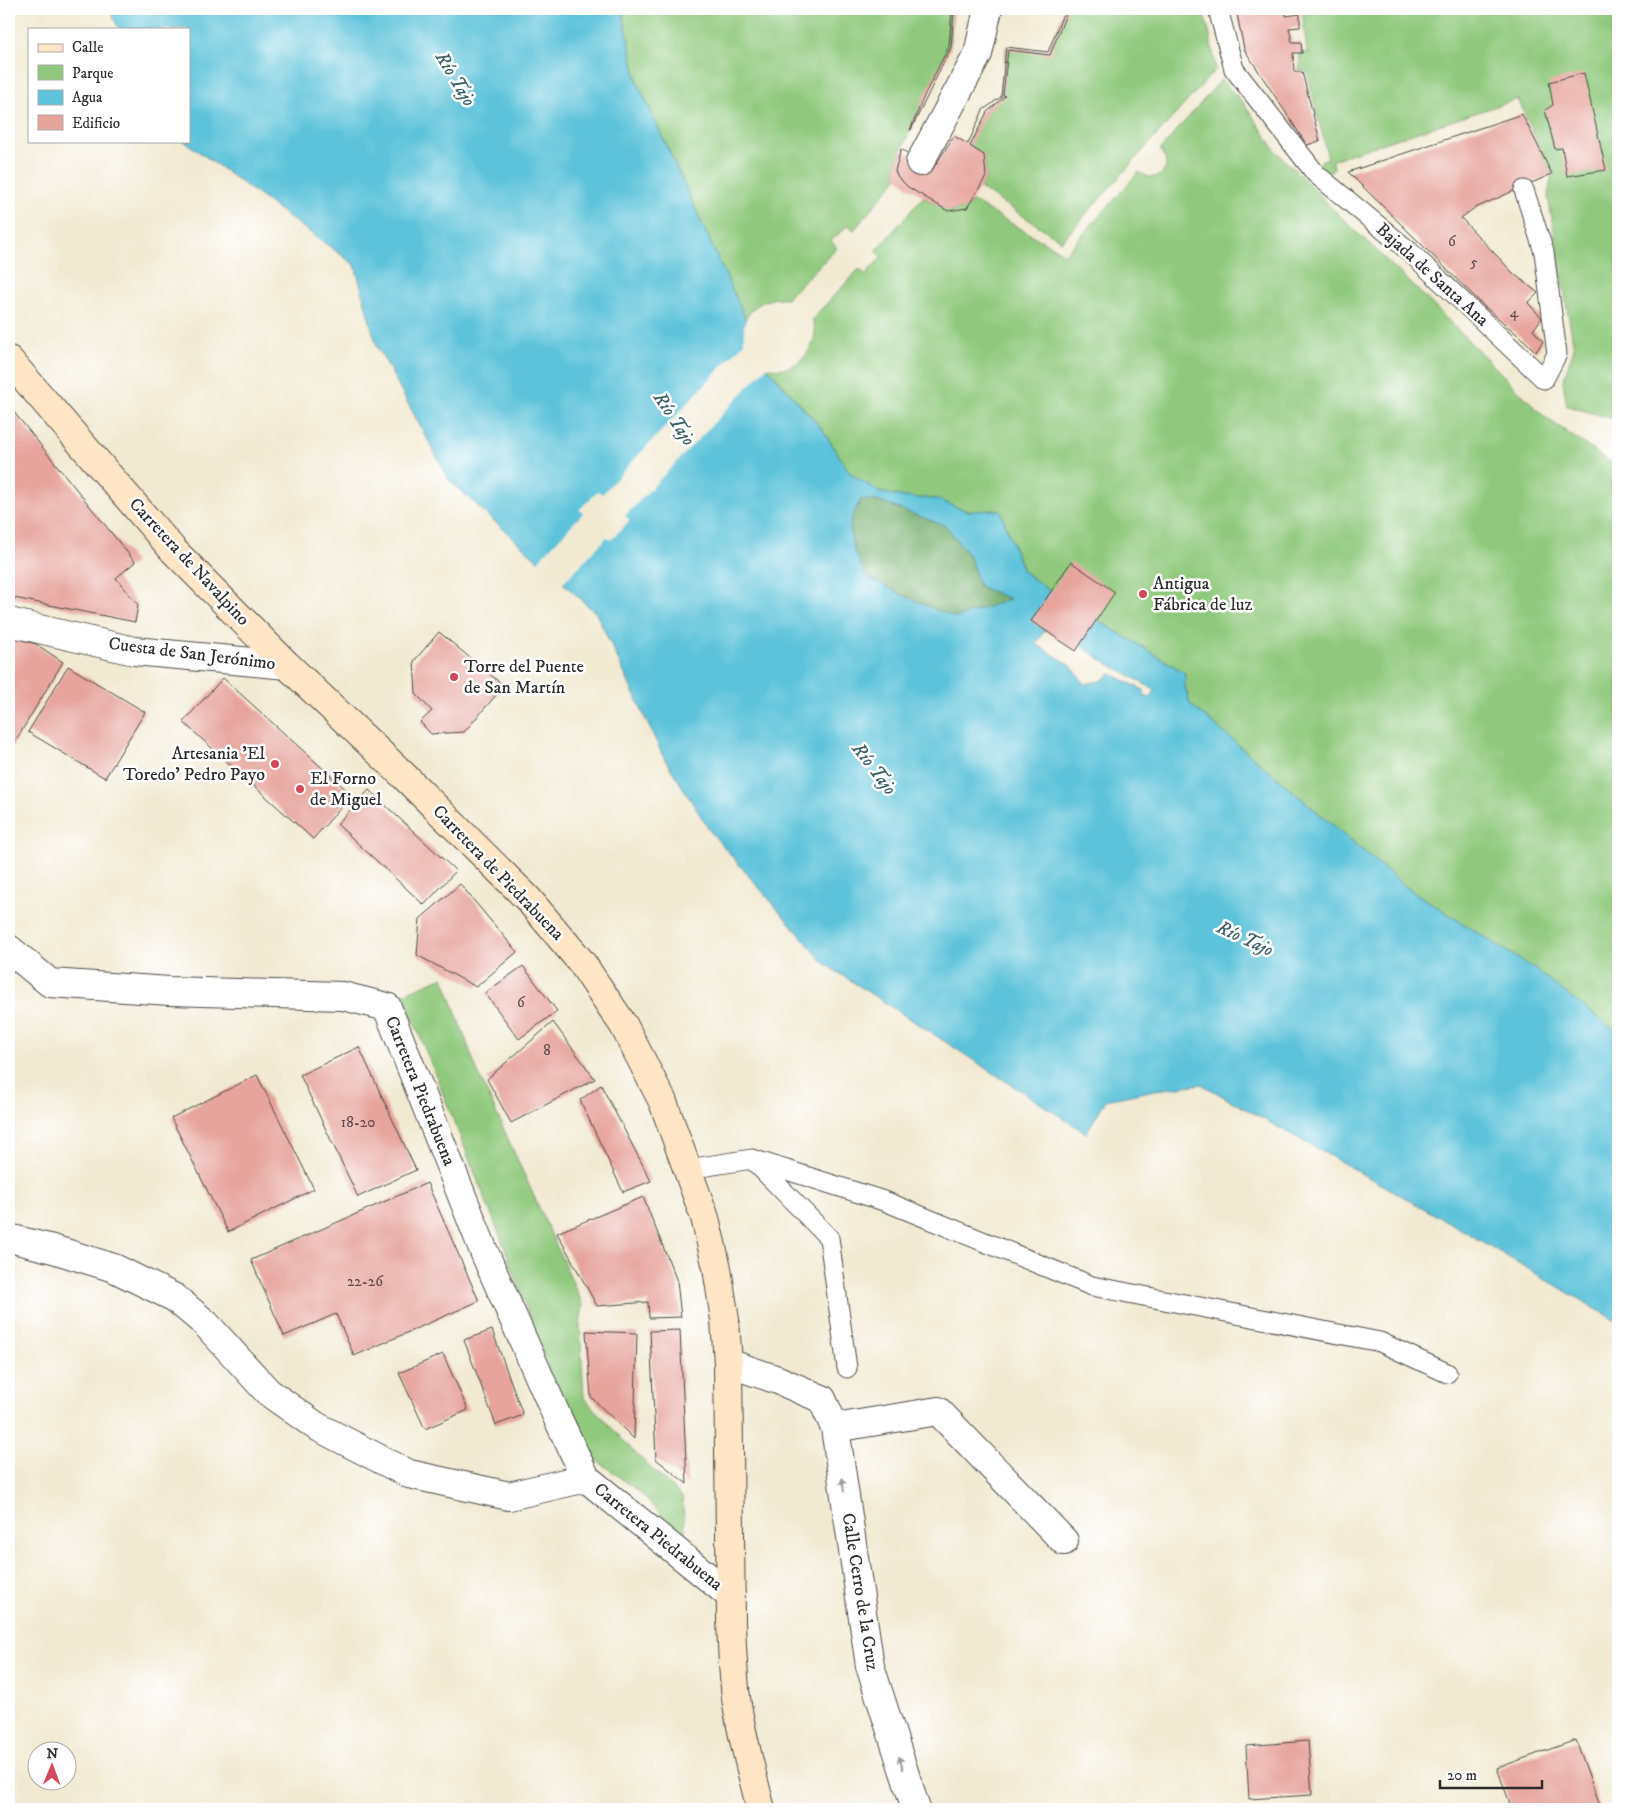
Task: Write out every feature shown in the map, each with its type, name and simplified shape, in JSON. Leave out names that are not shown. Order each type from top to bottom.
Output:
[{"type":"main road","name":"Carretera de Navalpino","points":[[9,360],[174,551],[287,665],[380,753]]},
{"type":"main road","name":"Carretera de Piedrabuena","points":[[380,753],[528,899],[582,962],[624,1026],[663,1102],[688,1169],[705,1218],[717,1268],[725,1320],[728,1364],[730,1596],[733,1662],[737,1705],[745,1748],[761,1809]]},
{"type":"street","points":[[920,162],[978,54],[988,9]]},
{"type":"street","name":"Cuesta de San Jerónimo","points":[[9,622],[134,651],[287,665]]},
{"type":"street","name":"Carretera Piedrabuena","points":[[9,949],[50,983],[170,991],[343,996],[387,1007],[485,1254],[558,1420],[586,1478],[730,1596]]},
{"type":"street","name":"Carretera Piedrabuena","points":[[9,1238],[53,1249],[114,1268],[175,1298],[206,1324],[268,1392],[316,1426],[409,1474],[509,1496],[586,1478]]},
{"type":"street","name":"Calle Cerro de la Cruz","points":[[728,1364],[778,1380],[822,1398],[834,1428],[870,1666],[916,1809]]},
{"type":"street","points":[[834,1428],[938,1411],[1064,1541]]},
{"type":"lane","name":"Bajada de Santa Ana","points":[[1218,9],[1234,69],[1316,174],[1409,251],[1544,379],[1557,354],[1544,252],[1524,190]]},
{"type":"lane","points":[[688,1169],[752,1159],[887,1202],[1092,1286],[1380,1342],[1447,1373]]},
{"type":"lane","points":[[752,1159],[829,1238],[847,1368]]},
{"type":"green space","points":[[622,9],[952,9],[949,46],[901,150],[895,171],[898,177],[854,230],[848,225],[831,241],[837,248],[787,298],[775,298],[763,302],[753,309],[746,320],[637,81]]},
{"type":"green space","points":[[1065,9],[1202,9],[1209,31],[1216,69],[1062,241],[980,188],[986,177],[984,155],[968,144],[983,110],[1001,97],[1006,47],[1048,52]]},
{"type":"green space","points":[[1302,9],[1618,9],[1618,420],[1567,406],[1563,381],[1574,348],[1548,196],[1552,174],[1518,99],[1332,160],[1334,168],[1329,173],[1319,166],[1321,161],[1328,158],[1307,72],[1299,71],[1300,53],[1307,53]]},
{"type":"green space","points":[[1221,80],[1244,103],[1276,151],[1545,417],[1618,466],[1618,1033],[1533,968],[1406,887],[1190,704],[1185,687],[1185,673],[1051,592],[1023,571],[1000,510],[967,511],[936,499],[905,497],[879,492],[850,473],[822,429],[767,367],[777,369],[788,367],[804,357],[814,340],[815,329],[812,319],[859,269],[865,274],[882,257],[876,251],[923,197],[948,211],[967,208],[972,201],[1065,254],[1139,172],[1153,177],[1163,173],[1166,163],[1160,150]]},
{"type":"green space","points":[[861,499],[877,501],[946,526],[970,557],[979,586],[1011,599],[956,618],[902,595],[866,576],[854,550],[850,531],[851,519]]},
{"type":"green space","points":[[443,977],[476,1068],[583,1305],[580,1326],[584,1398],[633,1451],[682,1497],[686,1540],[637,1490],[595,1459],[559,1398],[504,1246],[403,994]]},
{"type":"water","name":"Río Tajo","points":[[109,9],[622,9],[637,81],[746,320],[744,326],[745,343],[822,429],[850,473],[879,492],[905,497],[936,499],[967,511],[1000,510],[1023,571],[1051,592],[1185,673],[1185,687],[1190,704],[1406,887],[1533,968],[1618,1033],[1618,1322],[1459,1228],[1201,1084],[1155,1090],[1106,1100],[1086,1133],[825,964],[710,831],[663,756],[596,613],[450,481],[376,344],[355,265],[185,142],[190,142],[190,28],[118,28]],"holes":[[[861,499],[877,501],[946,526],[970,557],[979,586],[1010,599],[956,618],[902,595],[866,576],[854,550],[850,531],[851,519]],[[1036,615],[1102,660],[1155,690],[1151,698],[1144,696],[1144,690],[1111,674],[1101,681],[1085,684],[1070,665],[1036,644],[1045,630]]]},
{"type":"pier","points":[[747,316],[749,320],[746,326],[747,342],[772,368],[767,367],[625,516],[630,520],[611,540],[607,537],[561,585],[537,562],[583,513],[579,510],[598,491],[602,494],[744,343],[744,326]]},
{"type":"building","points":[[952,9],[954,9],[951,47],[910,130],[925,94],[949,46]]},
{"type":"building","points":[[1065,9],[1068,9],[1050,55],[1008,50],[1003,95],[1005,96],[987,112],[970,146],[984,155],[986,177],[967,208],[948,211],[908,187],[895,171],[901,149],[933,169],[954,136],[968,144],[983,110],[1001,97],[1006,47],[1048,52]]},
{"type":"building","points":[[1236,9],[1285,9],[1286,16],[1300,14],[1300,27],[1289,28],[1292,42],[1301,42],[1302,53],[1293,53],[1294,72],[1302,72],[1320,141],[1307,145],[1244,49]]},
{"type":"building","points":[[1584,73],[1606,170],[1567,176],[1562,148],[1555,149],[1545,110],[1553,105],[1549,82]]},
{"type":"building","points":[[1522,114],[1552,174],[1473,209],[1461,218],[1513,273],[1538,293],[1528,303],[1542,318],[1533,330],[1543,341],[1536,352],[1485,307],[1348,172]]},
{"type":"building","points":[[9,406],[135,562],[116,578],[138,605],[135,622],[9,597]]},
{"type":"building","points":[[1071,562],[1115,592],[1076,651],[1031,621]]},
{"type":"building","name":"Torre del Puente de San Martín","points":[[439,632],[504,686],[464,732],[431,734],[420,722],[432,711],[416,694],[414,661]]},
{"type":"building","points":[[9,636],[36,644],[63,662],[9,752]]},
{"type":"building","points":[[68,666],[145,712],[105,778],[28,732]]},
{"type":"building","points":[[223,678],[352,795],[313,839],[183,722]]},
{"type":"building","points":[[369,790],[456,871],[424,905],[337,824]]},
{"type":"building","points":[[460,884],[517,952],[476,987],[417,955],[420,919]]},
{"type":"building","points":[[523,966],[557,1011],[519,1039],[485,993]]},
{"type":"building","points":[[553,1022],[595,1079],[511,1123],[487,1079]]},
{"type":"building","points":[[359,1047],[416,1170],[358,1197],[300,1075]]},
{"type":"building","points":[[257,1075],[314,1189],[228,1232],[171,1118]]},
{"type":"building","points":[[601,1085],[651,1181],[623,1192],[580,1100]]},
{"type":"building","points":[[427,1183],[479,1301],[354,1356],[336,1314],[284,1336],[251,1260]]},
{"type":"building","points":[[643,1197],[677,1281],[681,1317],[649,1318],[648,1302],[597,1306],[557,1233]]},
{"type":"building","points":[[492,1330],[523,1415],[496,1425],[464,1340]]},
{"type":"building","points":[[680,1330],[687,1484],[656,1459],[650,1331]]},
{"type":"building","points":[[586,1331],[637,1333],[634,1439],[591,1397]]},
{"type":"building","points":[[443,1354],[468,1410],[425,1429],[399,1373]]},
{"type":"building","points":[[1576,1740],[1601,1809],[1512,1809],[1497,1768]]},
{"type":"building","points":[[1308,1741],[1312,1795],[1249,1799],[1246,1746]]},
{"type":"place","name":"Antigua Fábrica de luz","points":[[1143,594]]},
{"type":"place","name":"Torre del Puente de San Martín","points":[[454,677]]},
{"type":"place","name":"Artesania 'El Toredo' Pedro Payo","points":[[275,764]]},
{"type":"place","name":"El Forno de Miguel","points":[[300,789]]}]
